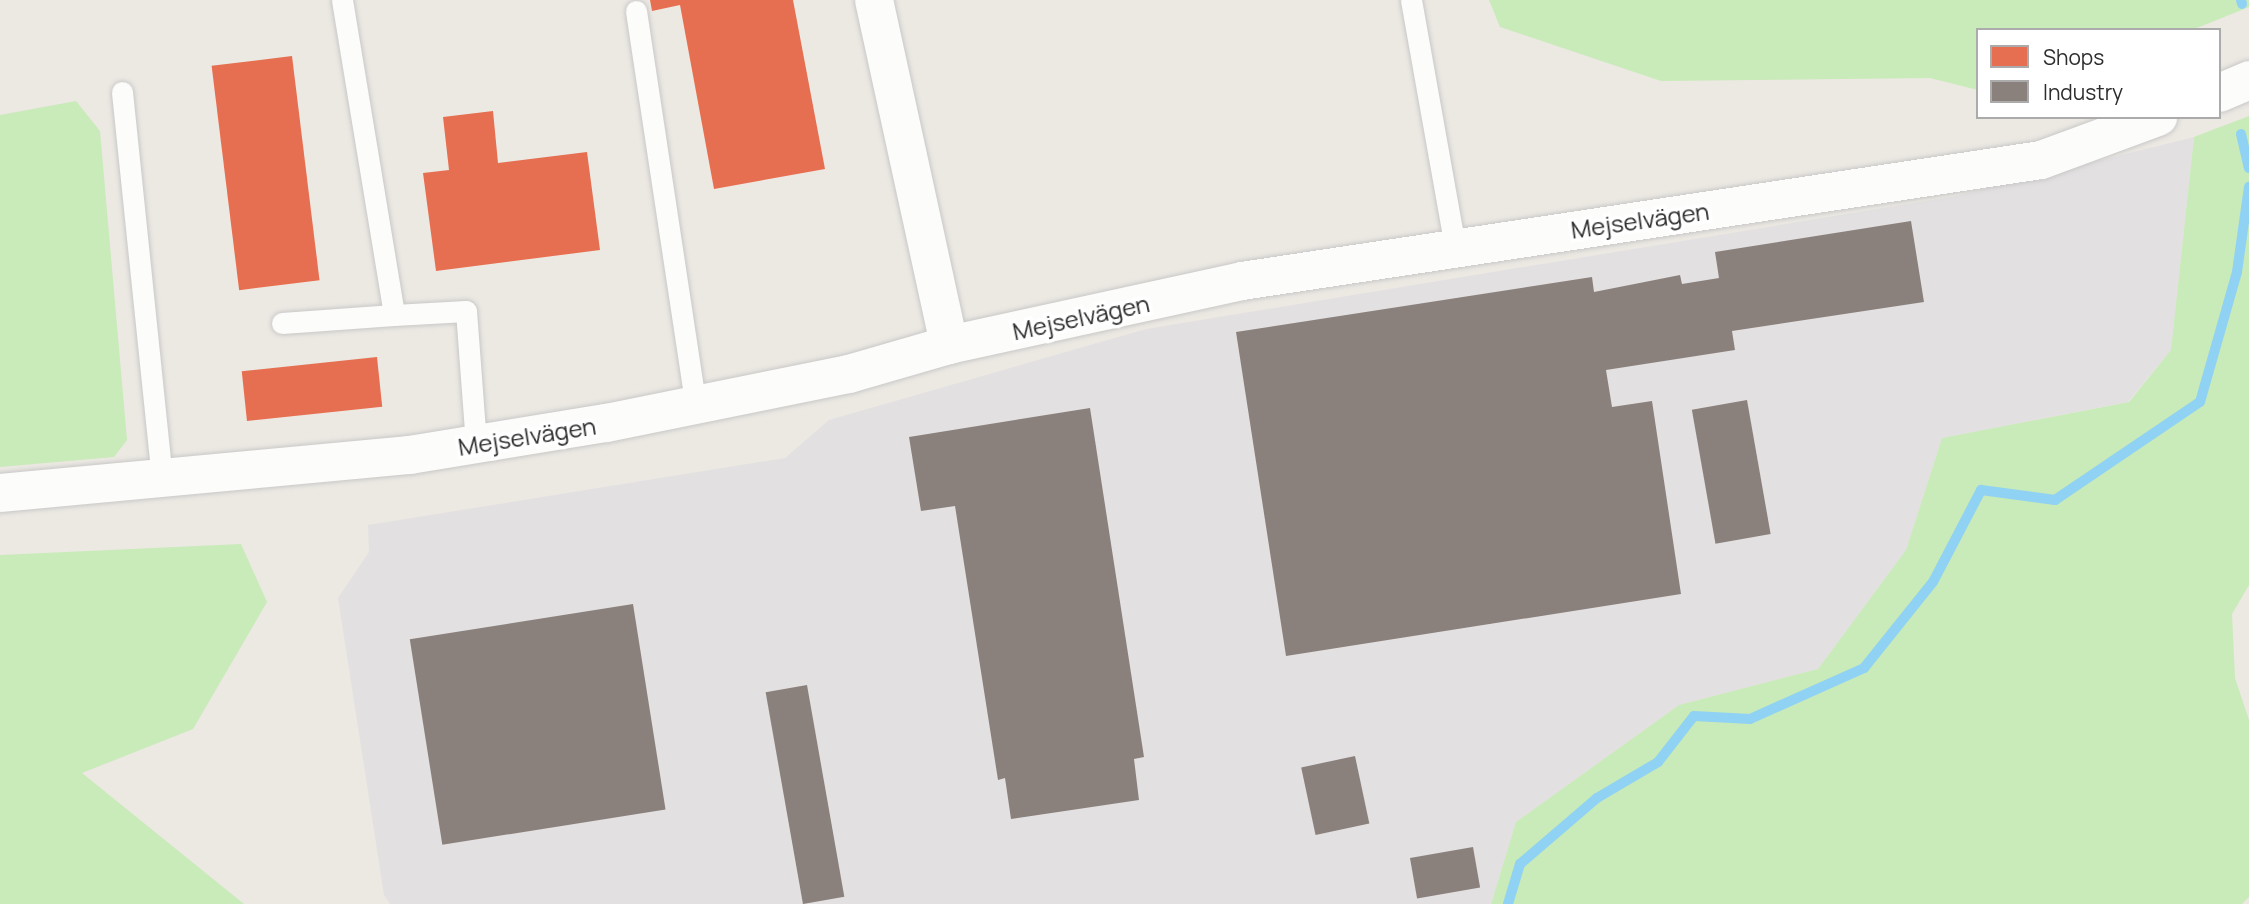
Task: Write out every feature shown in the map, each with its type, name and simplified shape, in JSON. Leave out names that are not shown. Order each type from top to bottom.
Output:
[{"type":"street","points":[[874,0],[949,345]]},
{"type":"street","points":[[2221,92],[2249,80]]},
{"type":"street","name":"Mejselvägen","points":[[0,492],[476,444],[696,407],[949,345],[1242,281],[2041,160],[2153,119]]},
{"type":"lane","points":[[342,0],[394,315]]},
{"type":"lane","points":[[1411,0],[1455,247]]},
{"type":"lane","points":[[636,11],[696,407]]},
{"type":"lane","points":[[122,92],[162,477]]},
{"type":"lane","points":[[282,323],[466,311],[476,444]]},
{"type":"shaded area","points":[[2194,137],[2171,350],[2128,402],[1942,438],[1906,550],[1818,669],[1679,705],[1516,822],[1491,904],[390,904],[384,895],[338,598],[369,552],[368,525],[785,458],[829,420],[1146,329],[1956,196]]},
{"type":"green space","points":[[1489,0],[2249,0],[2249,7],[2197,28],[1976,28],[1976,90],[1930,78],[1661,81],[1500,27]]},
{"type":"green space","points":[[76,101],[100,131],[127,440],[114,457],[0,467],[0,115]]},
{"type":"green space","points":[[2249,116],[2249,585],[2232,614],[2235,678],[2249,720],[2249,897],[2242,904],[1491,904],[1516,822],[1679,705],[1818,669],[1906,550],[1942,438],[2129,402],[2171,350],[2194,137]]},
{"type":"green space","points":[[241,544],[267,602],[193,729],[82,773],[244,904],[0,904],[0,555]]},
{"type":"building: Shops","points":[[650,0],[793,0],[825,169],[714,189],[680,5],[652,11]]},
{"type":"building: Shops","points":[[292,56],[320,280],[239,290],[212,66]]},
{"type":"building: Shops","points":[[493,111],[498,163],[587,152],[600,250],[436,271],[423,173],[449,170],[443,117]]},
{"type":"building: Shops","points":[[377,357],[382,407],[247,421],[242,371]]},
{"type":"building: Industry","points":[[1911,221],[1924,302],[1732,331],[1735,350],[1606,370],[1612,407],[1652,401],[1681,594],[1286,656],[1236,332],[1592,277],[1594,292],[1680,275],[1682,284],[1719,278],[1715,252]]},
{"type":"building: Industry","points":[[1747,400],[1771,534],[1715,544],[1692,410]]},
{"type":"building: Industry","points":[[1090,408],[1144,757],[1134,759],[1139,800],[1011,819],[1005,778],[998,780],[955,506],[921,511],[909,437]]},
{"type":"building: Industry","points":[[633,604],[666,809],[442,845],[410,639]]},
{"type":"building: Industry","points":[[807,685],[844,897],[803,904],[766,692]]},
{"type":"building: Industry","points":[[1355,756],[1369,823],[1316,835],[1301,767]]},
{"type":"building: Industry","points":[[1473,847],[1480,887],[1417,898],[1410,858]]},
{"type":"waterway","points":[[2241,0],[2242,4]]},
{"type":"waterway","points":[[2241,134],[2249,168]]},
{"type":"waterway","points":[[1508,904],[1520,864],[1597,798],[1658,762],[1694,716],[1750,719],[1864,668],[1933,582],[1981,490],[2055,500],[2200,402],[2237,272],[2249,187]]}]
